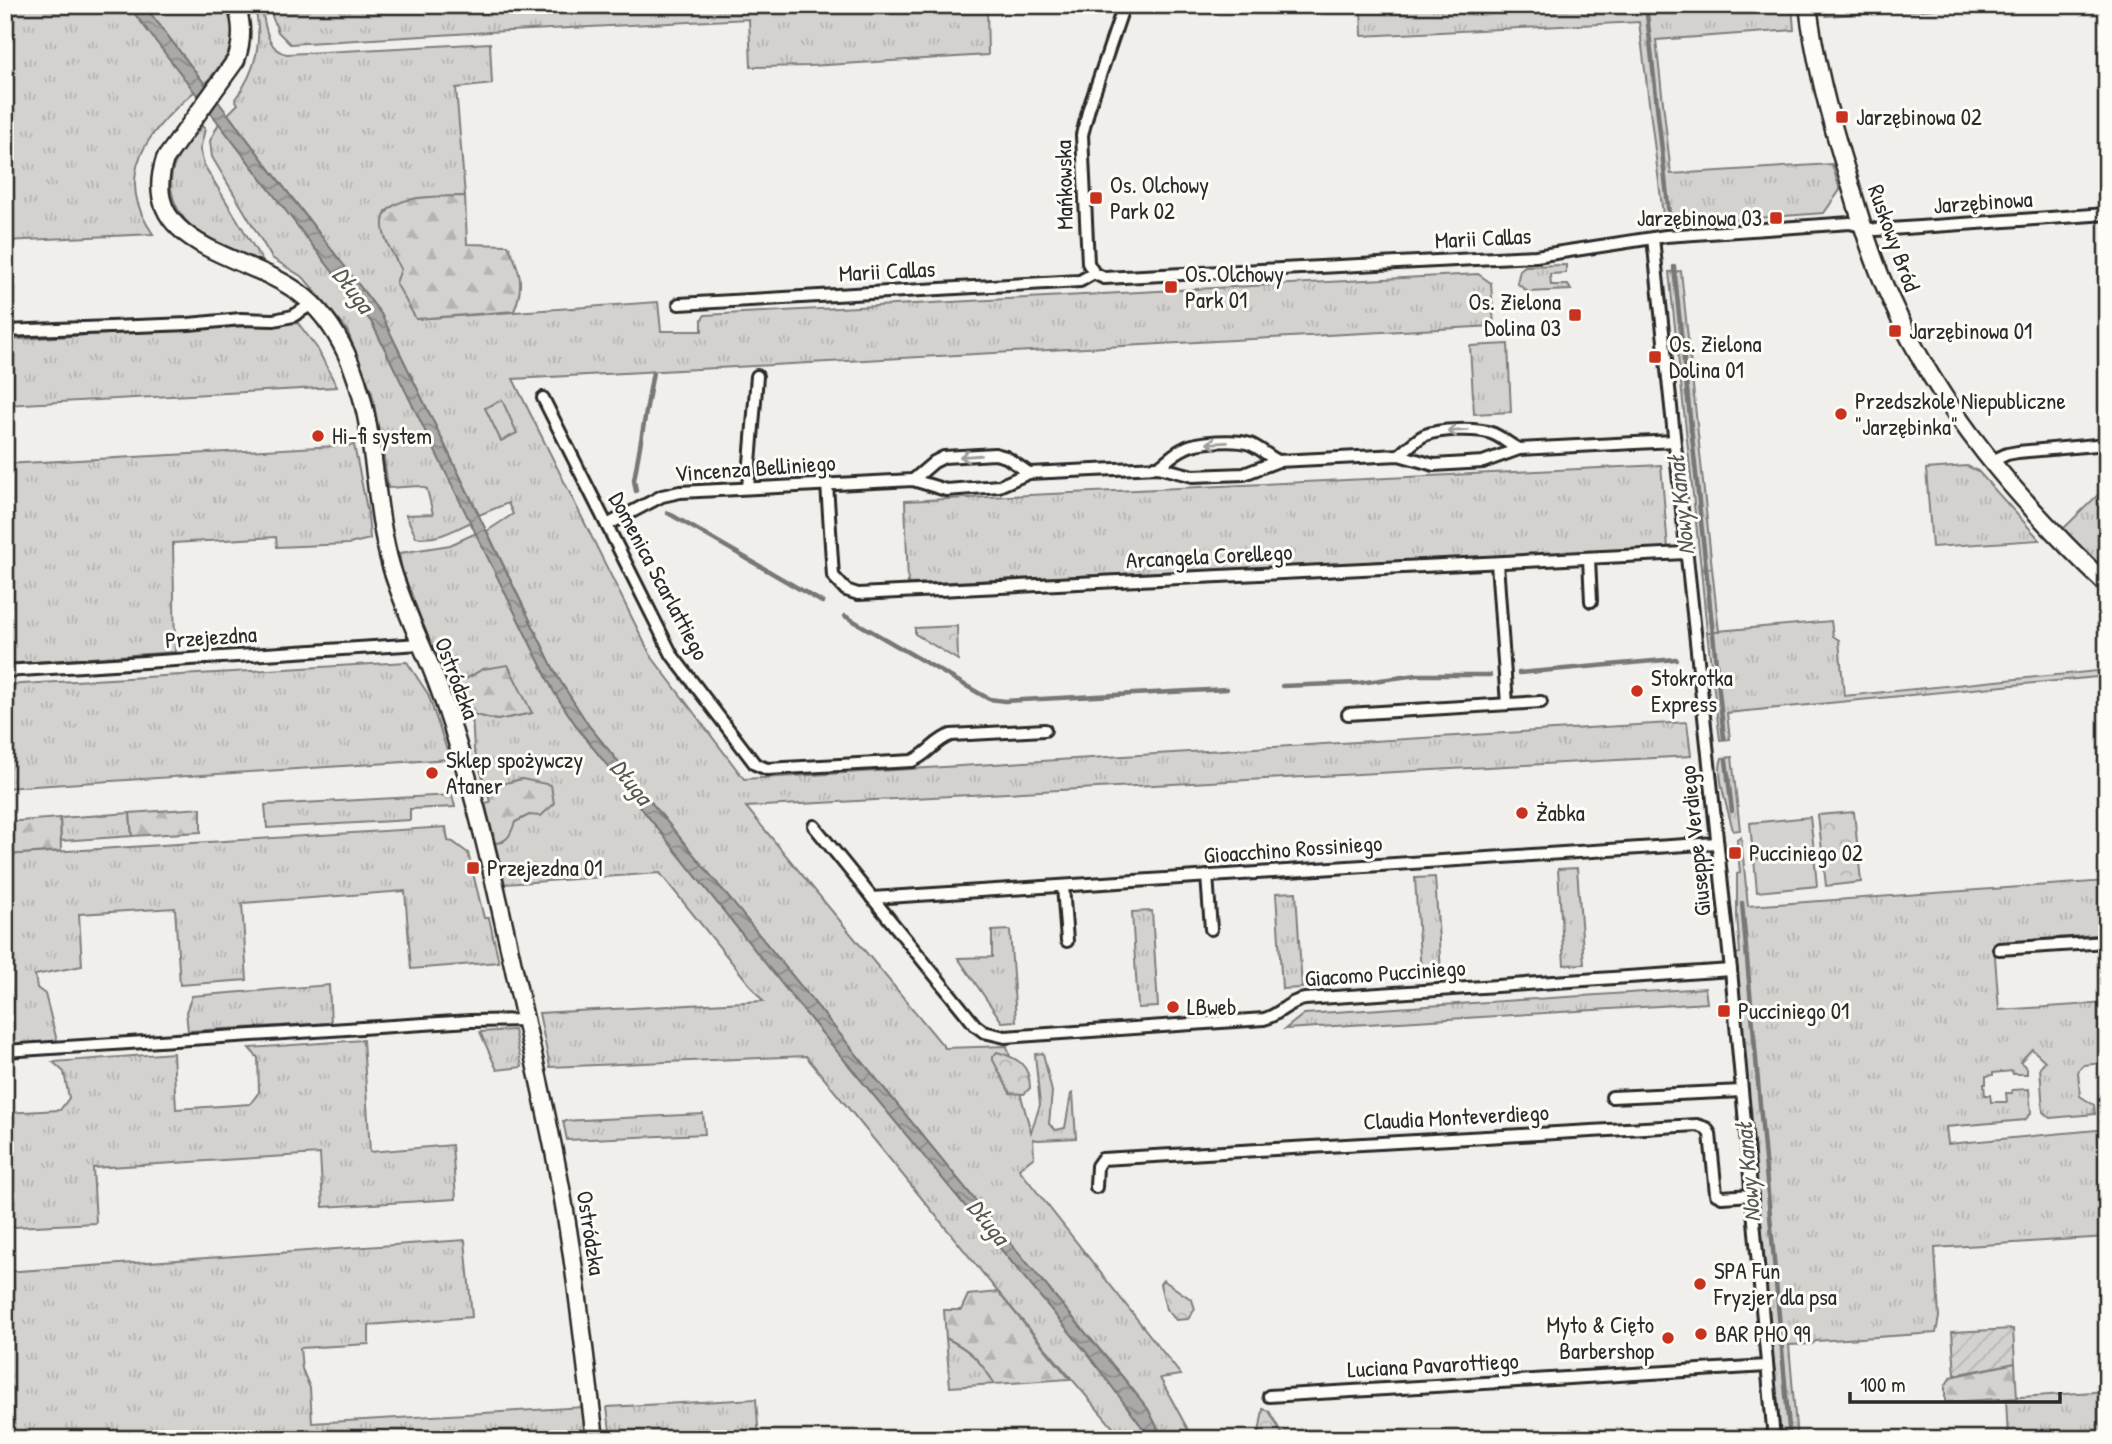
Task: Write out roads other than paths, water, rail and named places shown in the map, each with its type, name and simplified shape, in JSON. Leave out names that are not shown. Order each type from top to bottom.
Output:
[{"type":"street","name":"Ostródzka","points":[[236,5],[242,29],[242,45],[236,60],[165,159],[161,172],[160,196],[168,216],[185,235],[286,284],[312,304],[326,319],[345,352],[363,401],[370,428],[383,532],[390,563],[450,721],[473,797],[526,1020],[563,1201],[595,1439]]},
{"type":"street","name":"Mańkowska","points":[[1099,276],[1088,263],[1082,135],[1124,5]]},
{"type":"street","name":"Ruskowy Bród","points":[[1808,5],[1817,61],[1831,118],[1863,226],[1880,275],[1916,350],[1946,402],[1990,462],[2057,538],[2107,585]]},
{"type":"street","name":"Jarzębinowa","points":[[1863,226],[1876,230],[2107,214]]},
{"type":"street","name":"Marii Callas","points":[[679,304],[1080,281],[1099,276],[1515,257],[1569,253],[1653,238],[1850,223],[1863,226]]},
{"type":"street","name":"Giuseppe Verdiego","points":[[1653,238],[1731,970],[1774,1439]]},
{"type":"street","points":[[5,331],[189,324],[241,319],[274,320],[293,316],[312,304]]},
{"type":"street","points":[[748,488],[757,376]]},
{"type":"street","name":"Domenica Scarlattiego","points":[[543,398],[672,655],[755,764],[766,769],[912,761],[920,758],[942,738],[951,735],[1045,730]]},
{"type":"street","points":[[1399,455],[1423,436],[1436,432],[1481,430],[1494,433],[1506,444],[1519,449]]},
{"type":"street","name":"Vincenza Belliniego","points":[[607,525],[671,493],[913,480],[946,489],[972,488],[999,486],[1029,473],[1158,467],[1193,476],[1244,474],[1278,461],[1399,455],[1434,465],[1483,462],[1519,449],[1674,441]]},
{"type":"street","points":[[1158,467],[1182,449],[1194,444],[1229,442],[1253,445],[1278,461]]},
{"type":"street","points":[[1990,462],[2018,452],[2107,444]]},
{"type":"street","points":[[913,480],[934,461],[944,457],[995,454],[1006,457],[1029,473]]},
{"type":"street","name":"Arcangela Corellego","points":[[827,484],[835,581],[846,590],[858,594],[1685,553]]},
{"type":"street","points":[[1589,559],[1591,601]]},
{"type":"street","points":[[1497,563],[1507,704]]},
{"type":"street","name":"Przejezdna","points":[[5,671],[420,644]]},
{"type":"street","points":[[1348,714],[1541,702]]},
{"type":"street","points":[[814,826],[873,898]]},
{"type":"street","name":"Gioacchino Rossiniego","points":[[873,898],[1717,842]]},
{"type":"street","points":[[1207,876],[1211,929]]},
{"type":"street","points":[[1063,886],[1067,941]]},
{"type":"street","name":"Giacomo Pucciniego","points":[[873,898],[975,1025],[984,1031],[1005,1037],[1264,1019],[1270,1018],[1290,1002],[1305,999],[1731,970]]},
{"type":"street","points":[[1998,949],[2107,942]]},
{"type":"street","points":[[5,1051],[470,1021],[526,1020]]},
{"type":"street","points":[[1612,1097],[1742,1091]]},
{"type":"street","name":"Claudia Monteverdiego","points":[[1096,1188],[1097,1166],[1102,1159],[1697,1125],[1706,1128],[1710,1134],[1716,1194],[1721,1197],[1752,1195]]},
{"type":"street","name":"Luciana Pavarottiego","points":[[1269,1396],[1767,1366]]},
{"type":"water","name":"Długa","points":[[128,5],[144,5],[381,314],[557,676],[589,726],[1125,1380],[1148,1409],[1163,1439],[1151,1439],[1087,1353],[798,1004],[579,730],[554,692],[372,323]]},
{"type":"waterway","name":"Nowy Kanał","points":[[1646,5],[1669,215]]},
{"type":"waterway","name":"Nowy Kanał","points":[[1674,267],[1724,738]]},
{"type":"waterway","points":[[636,491],[634,480],[653,372]]},
{"type":"waterway","points":[[668,513],[822,602]]},
{"type":"waterway","points":[[845,616],[989,699],[1005,701],[1227,689]]},
{"type":"waterway","points":[[1519,673],[1676,659]]},
{"type":"waterway","points":[[1282,686],[1359,683],[1417,675],[1490,675]]},
{"type":"waterway","name":"Nowy Kanał","points":[[1726,760],[1732,811]]},
{"type":"waterway","name":"Nowy Kanał","points":[[1742,903],[1790,1439]]},
{"type":"place","name":"Jarzębinowa 02","points":[[1842,117]]},
{"type":"place","name":"Os. Olchowy Park 02","points":[[1096,198]]},
{"type":"place","name":"Jarzębinowa 03","points":[[1776,218]]},
{"type":"place","name":"Os. Olchowy Park 01","points":[[1171,287]]},
{"type":"place","name":"Os. Zielona Dolina 03","points":[[1575,315]]},
{"type":"place","name":"Jarzębinowa 01","points":[[1895,331]]},
{"type":"place","name":"Os. Zielona Dolina 01","points":[[1655,357]]},
{"type":"place","name":"Przedszkole Niepubliczne \"Jarzębinka\"","points":[[1841,414]]},
{"type":"place","name":"Hi-fi system","points":[[318,436]]},
{"type":"place","name":"Stokrotka Express","points":[[1637,691]]},
{"type":"place","name":"Sklep spożywczy Ataner","points":[[432,773]]},
{"type":"place","name":"Żabka","points":[[1522,813]]},
{"type":"place","name":"Pucciniego 02","points":[[1735,853]]},
{"type":"place","name":"Przejezdna 01","points":[[473,868]]},
{"type":"place","name":"LBweb","points":[[1173,1007]]},
{"type":"place","name":"Pucciniego 01","points":[[1724,1011]]},
{"type":"place","name":"SPA Fun Fryzjer dla psa","points":[[1700,1284]]},
{"type":"place","name":"BAR PHO 99","points":[[1701,1334]]},
{"type":"place","name":"Myto & Cięto Barbershop","points":[[1668,1338]]}]
